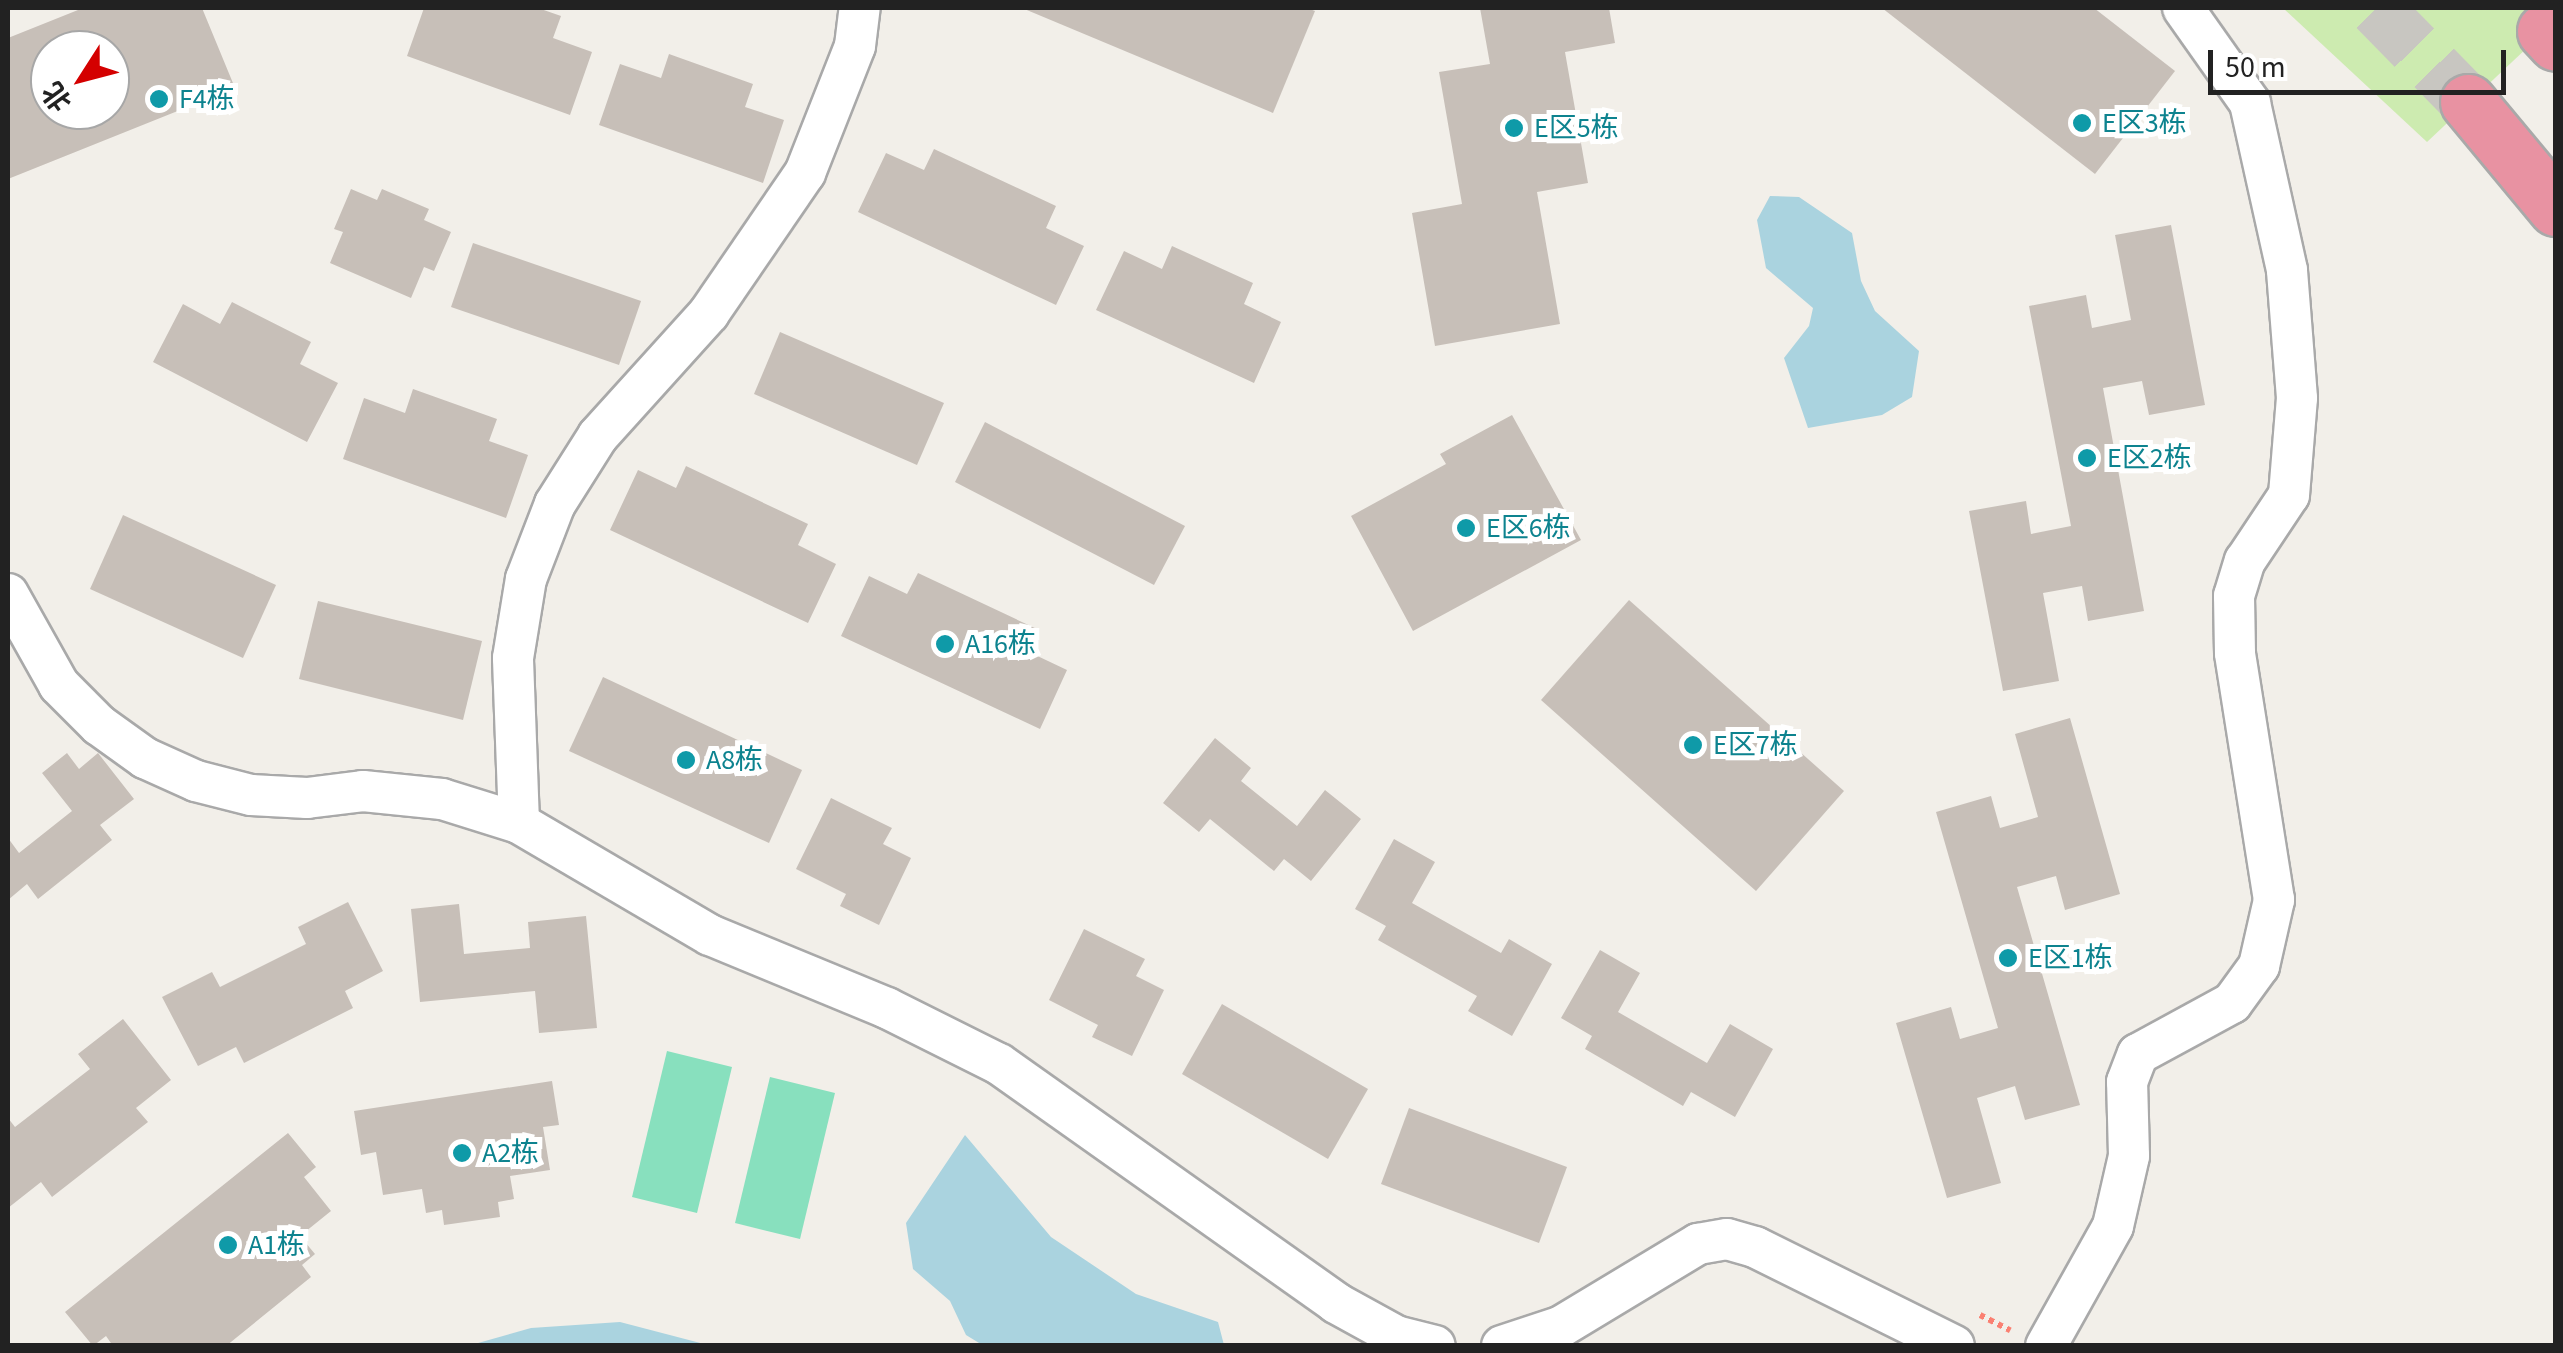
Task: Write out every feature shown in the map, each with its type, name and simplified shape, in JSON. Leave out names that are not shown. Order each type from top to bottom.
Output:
[{"type":"highway","points":[[2468,102],[2555,208]]},
{"type":"street","points":[[519,823],[513,658],[526,579],[555,504],[598,436],[709,313],[805,173],[856,46],[860,8]]},
{"type":"street","points":[[2046,1346],[2113,1226],[2129,1156],[2127,1082],[2138,1054],[2232,1004],[2259,966],[2274,900],[2234,653],[2234,596],[2245,561],[2288,494],[2297,398],[2287,270],[2250,103],[2183,8]]},
{"type":"street","points":[[8,594],[17,649],[98,725],[196,782],[251,795],[307,798],[363,791],[442,799],[519,823],[710,935],[887,1008],[999,1064],[1336,1303],[1396,1336],[1435,1346]]},
{"type":"street","points":[[1502,1346],[1562,1326],[1698,1244],[1726,1239],[1755,1247],[1954,1346]]},
{"type":"green space","points":[[2283,8],[2555,8],[2545,31],[2427,142]]},
{"type":"green space","points":[[667,1051],[732,1067],[697,1213],[632,1197]]},
{"type":"green space","points":[[770,1077],[835,1093],[800,1239],[735,1223]]},
{"type":"water","points":[[1770,196],[1799,197],[1852,233],[1861,281],[1875,311],[1919,351],[1912,397],[1882,415],[1808,428],[1784,358],[1809,326],[1813,308],[1766,268],[1757,220]]},
{"type":"water","points":[[965,1135],[1051,1237],[1136,1294],[1218,1322],[1224,1345],[984,1346],[966,1335],[950,1301],[913,1269],[906,1223]]},
{"type":"water","points":[[620,1322],[708,1345],[471,1345],[531,1328]]},
{"type":"building","name":"F4栋","points":[[83,8],[202,8],[235,88],[8,179],[8,38]]},
{"type":"building","points":[[424,8],[538,8],[561,16],[553,38],[592,52],[570,115],[407,56]]},
{"type":"building","points":[[1022,8],[1307,8],[1315,11],[1273,113]]},
{"type":"building","name":"E区5栋","points":[[1480,8],[1609,8],[1615,43],[1565,52],[1588,183],[1537,192],[1560,324],[1435,346],[1412,213],[1462,204],[1439,72],[1490,64]]},
{"type":"building","name":"E区3栋","points":[[1882,8],[2094,8],[2175,71],[2095,174]]},
{"type":"building","points":[[669,54],[753,84],[745,107],[784,120],[763,183],[599,125],[620,64],[661,78]]},
{"type":"building","points":[[934,149],[1056,206],[1046,228],[1084,246],[1056,305],[858,212],[886,153],[924,170]]},
{"type":"building","points":[[351,189],[377,200],[382,189],[429,209],[424,220],[451,232],[434,271],[424,267],[411,298],[330,263],[343,232],[334,229]]},
{"type":"building","name":"E区2栋","points":[[2171,225],[2205,405],[2149,415],[2142,381],[2103,388],[2144,611],[2088,621],[2082,586],[2043,593],[2059,681],[2003,691],[1969,511],[2026,501],[2031,534],[2071,526],[2029,306],[2086,295],[2092,328],[2131,320],[2115,235]]},
{"type":"building","points":[[473,243],[641,301],[619,365],[451,307]]},
{"type":"building","points":[[1172,246],[1253,283],[1244,304],[1281,322],[1254,383],[1096,310],[1124,251],[1162,269]]},
{"type":"building","points":[[232,302],[311,342],[300,364],[338,383],[307,442],[153,362],[183,304],[220,324]]},
{"type":"building","points":[[780,332],[944,403],[917,465],[754,394]]},
{"type":"building","points":[[413,389],[497,419],[489,441],[528,455],[506,518],[343,459],[364,398],[405,413]]},
{"type":"building","name":"E区6栋","points":[[1512,415],[1581,540],[1413,631],[1351,516],[1446,464],[1440,454]]},
{"type":"building","points":[[985,422],[1185,526],[1154,585],[955,482]]},
{"type":"building","points":[[686,466],[808,524],[798,545],[836,564],[808,623],[610,530],[638,470],[676,488]]},
{"type":"building","points":[[123,515],[276,585],[243,658],[90,589]]},
{"type":"building","name":"A16栋","points":[[918,573],[1039,630],[1029,652],[1067,670],[1040,729],[841,636],[869,576],[907,594]]},
{"type":"building","name":"E区7栋","points":[[1629,600],[1844,791],[1756,891],[1541,700]]},
{"type":"building","points":[[318,601],[482,641],[463,720],[299,679]]},
{"type":"building","name":"A8栋","points":[[603,677],[802,770],[769,843],[569,751]]},
{"type":"building","name":"E区1栋","points":[[2070,718],[2120,894],[2065,910],[2056,876],[2017,887],[2080,1105],[2025,1120],[2015,1086],[1977,1098],[2001,1183],[1947,1198],[1896,1023],[1951,1007],[1960,1039],[1998,1028],[1936,812],[1991,796],[2000,828],[2038,817],[2015,734]]},
{"type":"building","points":[[1215,738],[1251,768],[1241,781],[1297,826],[1325,790],[1361,819],[1311,881],[1284,859],[1274,871],[1210,819],[1199,832],[1163,803]]},
{"type":"building","points":[[67,753],[79,769],[98,753],[134,799],[100,825],[112,840],[38,899],[27,884],[8,900],[8,838],[19,853],[72,811],[42,773]]},
{"type":"building","points":[[831,798],[892,828],[883,844],[911,858],[879,925],[840,906],[846,894],[796,869]]},
{"type":"building","points":[[1394,839],[1435,862],[1412,903],[1501,953],[1509,939],[1552,964],[1512,1036],[1468,1011],[1477,996],[1378,940],[1386,926],[1355,909]]},
{"type":"building","points":[[348,902],[383,971],[345,991],[353,1008],[244,1063],[236,1047],[198,1066],[162,997],[212,972],[220,987],[306,944],[298,927]]},
{"type":"building","points":[[459,904],[464,954],[530,948],[528,922],[586,916],[597,1028],[539,1033],[535,991],[420,1002],[411,909]]},
{"type":"building","points":[[1084,929],[1145,959],[1136,976],[1164,990],[1132,1056],[1092,1037],[1098,1025],[1049,1000]]},
{"type":"building","points":[[1600,950],[1640,973],[1618,1012],[1707,1063],[1730,1024],[1773,1049],[1735,1117],[1691,1092],[1683,1106],[1585,1049],[1592,1036],[1561,1018]]},
{"type":"building","points":[[1222,1004],[1368,1089],[1328,1159],[1182,1074]]},
{"type":"building","points":[[123,1019],[171,1080],[136,1108],[148,1122],[52,1197],[41,1182],[8,1208],[8,1118],[15,1127],[90,1069],[78,1054]]},
{"type":"building","name":"A2栋","points":[[552,1081],[559,1125],[543,1127],[550,1170],[510,1176],[514,1199],[498,1202],[500,1217],[444,1225],[442,1210],[426,1213],[422,1189],[383,1195],[376,1152],[361,1155],[354,1111]]},
{"type":"building","points":[[1409,1108],[1567,1167],[1539,1243],[1381,1184]]},
{"type":"building","name":"A1栋","points":[[288,1133],[316,1167],[304,1177],[331,1211],[300,1236],[315,1254],[302,1265],[311,1277],[226,1346],[113,1346],[106,1336],[93,1346],[65,1312]]},
{"type":"tunnel","points":[[2376,8],[2468,102]]},
{"type":"place","name":"F4栋","points":[[159,99]]},
{"type":"place","name":"E区3栋","points":[[2082,123]]},
{"type":"place","name":"E区5栋","points":[[1514,128]]},
{"type":"place","name":"E区2栋","points":[[2087,458]]},
{"type":"place","name":"E区6栋","points":[[1466,528]]},
{"type":"place","name":"A16栋","points":[[945,644]]},
{"type":"place","name":"E区7栋","points":[[1693,745]]},
{"type":"place","name":"A8栋","points":[[686,760]]},
{"type":"place","name":"E区1栋","points":[[2008,958]]},
{"type":"place","name":"A2栋","points":[[462,1153]]},
{"type":"place","name":"A1栋","points":[[228,1245]]}]
